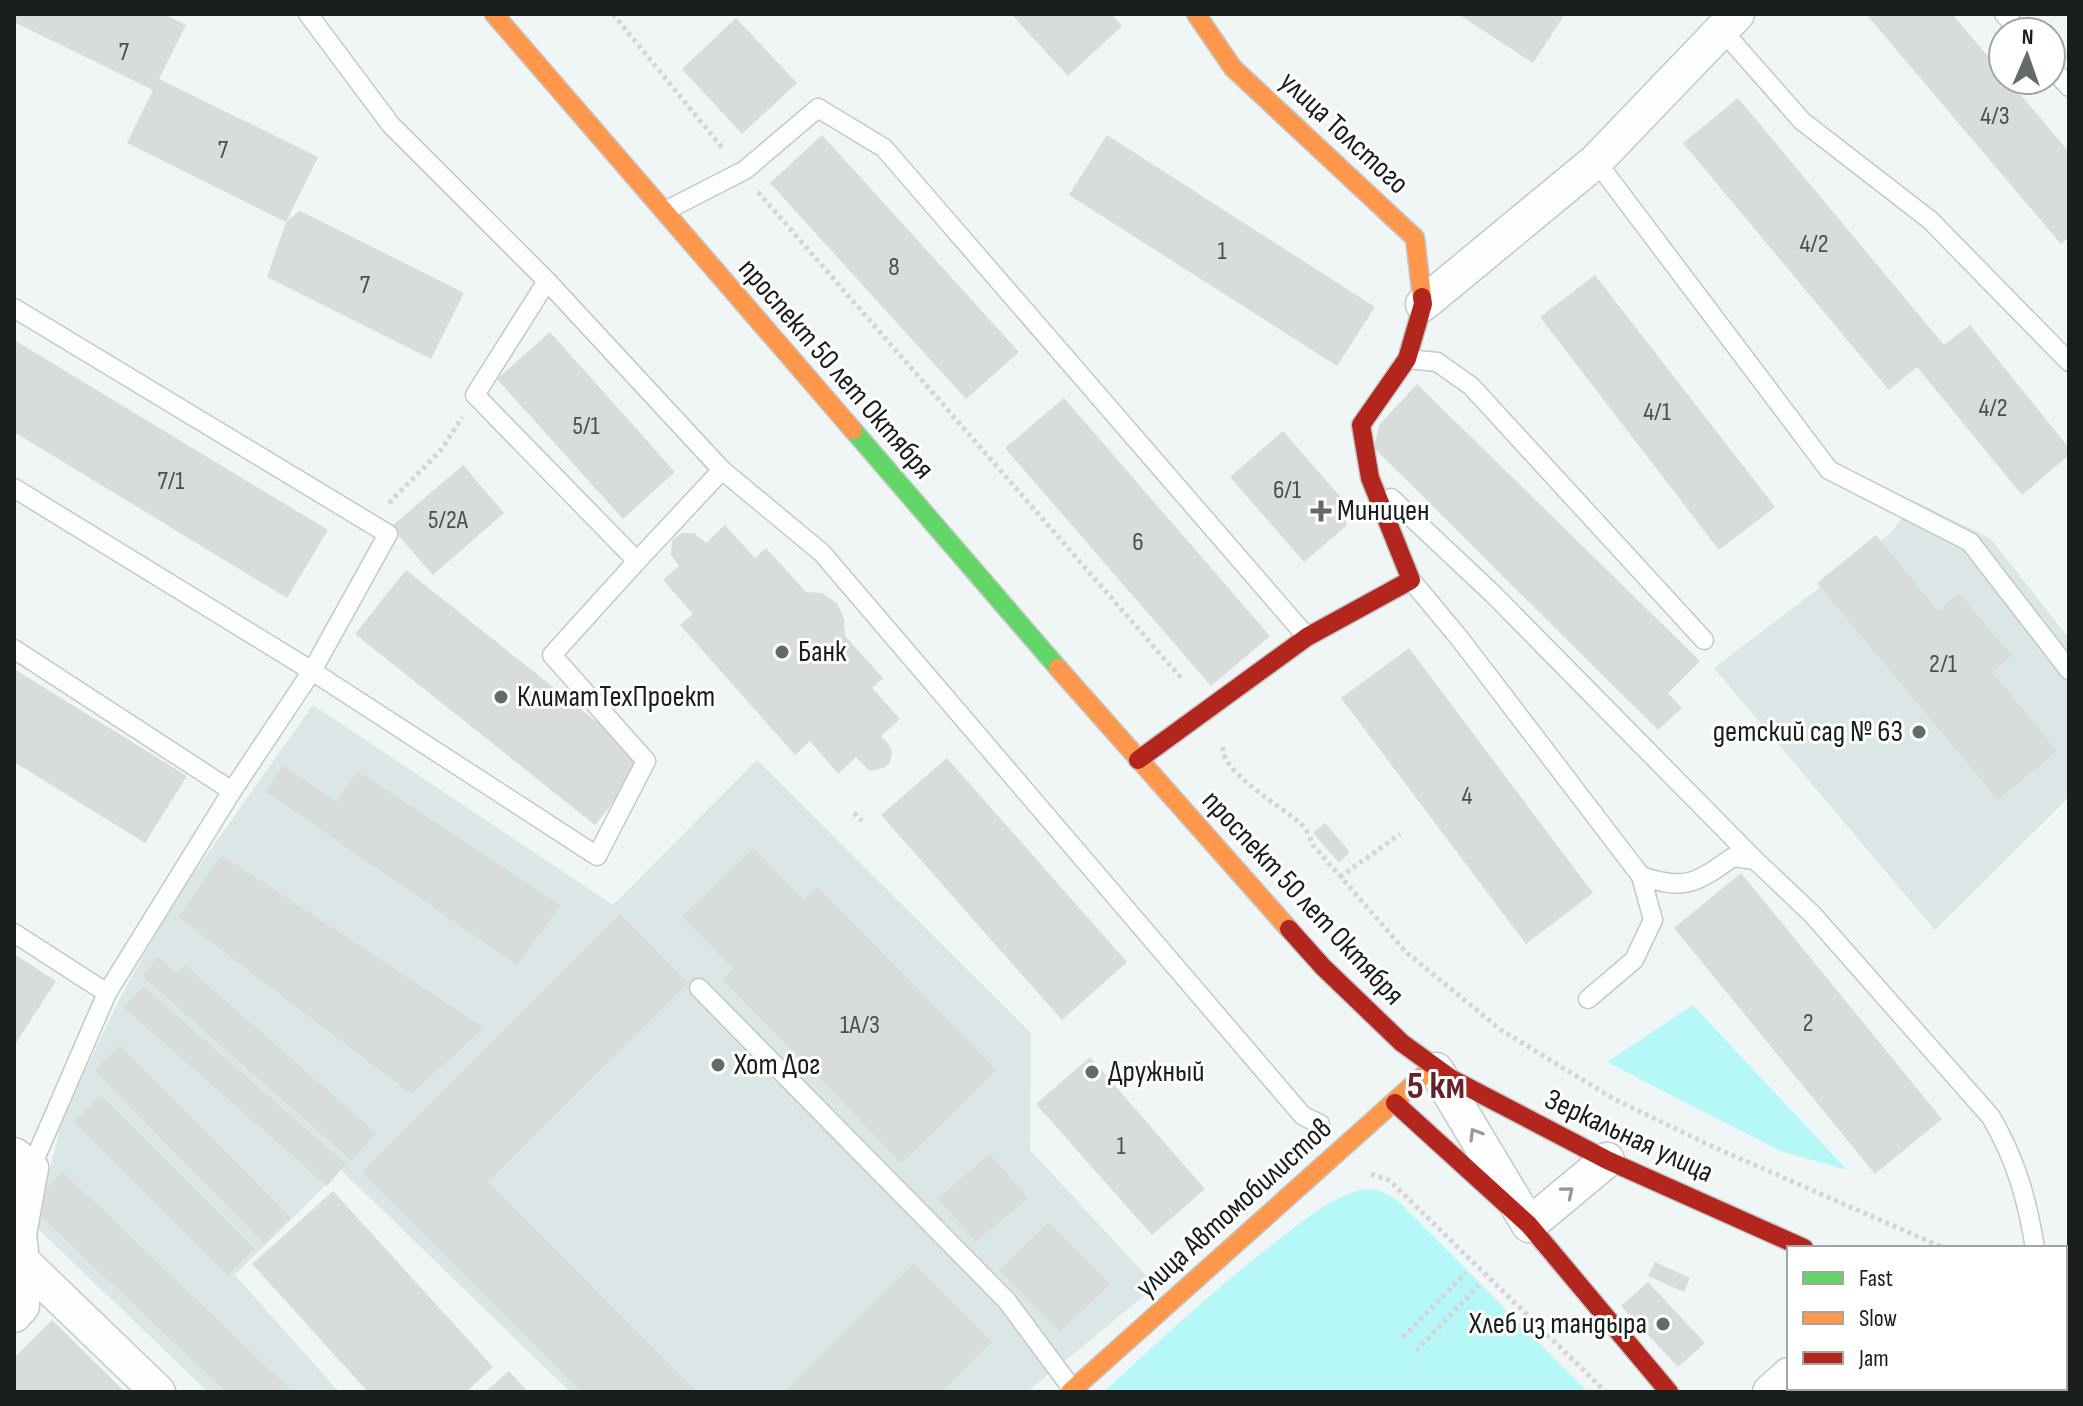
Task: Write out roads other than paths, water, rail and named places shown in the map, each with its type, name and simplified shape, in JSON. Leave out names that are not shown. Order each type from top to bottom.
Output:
[{"type":"street","name":"проспект 50 лет Октября","points":[[494,14],[1138,760],[1323,967],[1402,1043],[1434,1066]]},
{"type":"street","name":"улица Толстого","points":[[1196,14],[1233,68],[1415,238],[1423,304]]},
{"type":"street","points":[[1138,760],[1307,637],[1411,580],[1370,478],[1361,425],[1407,359],[1423,304],[1596,161],[1730,22]]},
{"type":"street","points":[[1434,1066],[1529,1225]]},
{"type":"street","name":"улица Автомобилистов","points":[[1071,1391],[1434,1066]]},
{"type":"street","name":"Зеркальная улица","points":[[1434,1066],[1495,1102],[1607,1160],[1800,1246]]},
{"type":"street","points":[[1395,1103],[1529,1225],[1669,1392]]},
{"type":"street","points":[[1529,1225],[1607,1160]]},
{"type":"street","points":[[17,1309],[22,1261],[19,1234],[22,1161]]},
{"type":"street","points":[[22,1261],[158,1392]]},
{"type":"street","points":[[1770,1392],[1787,1377]]},
{"type":"lane","points":[[308,14],[391,125],[547,281],[722,470],[822,553],[1303,1116],[1320,1124]]},
{"type":"lane","points":[[1730,22],[1802,121],[1930,220],[2069,362]]},
{"type":"lane","points":[[663,212],[745,170],[818,108],[847,123],[884,148],[1307,637]]},
{"type":"lane","points":[[1596,161],[1829,470],[1970,542],[2069,670]]},
{"type":"lane","points":[[547,281],[475,395],[637,561]]},
{"type":"lane","points":[[14,308],[388,534],[312,671],[232,791],[107,993],[22,1161]]},
{"type":"lane","points":[[1407,359],[1437,362],[1471,386],[1704,640]]},
{"type":"lane","points":[[14,488],[312,671],[597,856],[646,761],[552,655],[722,470]]},
{"type":"lane","points":[[1370,478],[1493,594],[1812,914],[1991,1117],[2010,1150],[2025,1195],[2035,1246]]},
{"type":"lane","points":[[1411,580],[1460,639],[1641,876],[1653,920],[1634,960],[1588,999]]},
{"type":"lane","points":[[14,649],[232,791]]},
{"type":"lane","points":[[1641,876],[1666,884],[1700,880],[1733,857],[1755,860]]},
{"type":"lane","points":[[14,933],[107,993]]},
{"type":"lane","points":[[699,988],[1007,1301],[1071,1391]]},
{"type":"place","name":"Миницен","points":[[1321,511]]},
{"type":"place","name":"Банк","points":[[782,652]]},
{"type":"place","name":"КлиматТехПроект","points":[[501,697]]},
{"type":"place","name":"детский сад № 63","points":[[1919,732]]},
{"type":"place","name":"Хот Дог","points":[[718,1065]]},
{"type":"place","name":"Дружный","points":[[1092,1072]]},
{"type":"place","name":"Хлеб из тандыра","points":[[1663,1324]]},
{"type":"district","name":"5 км","points":[[1436,1086]]}]
